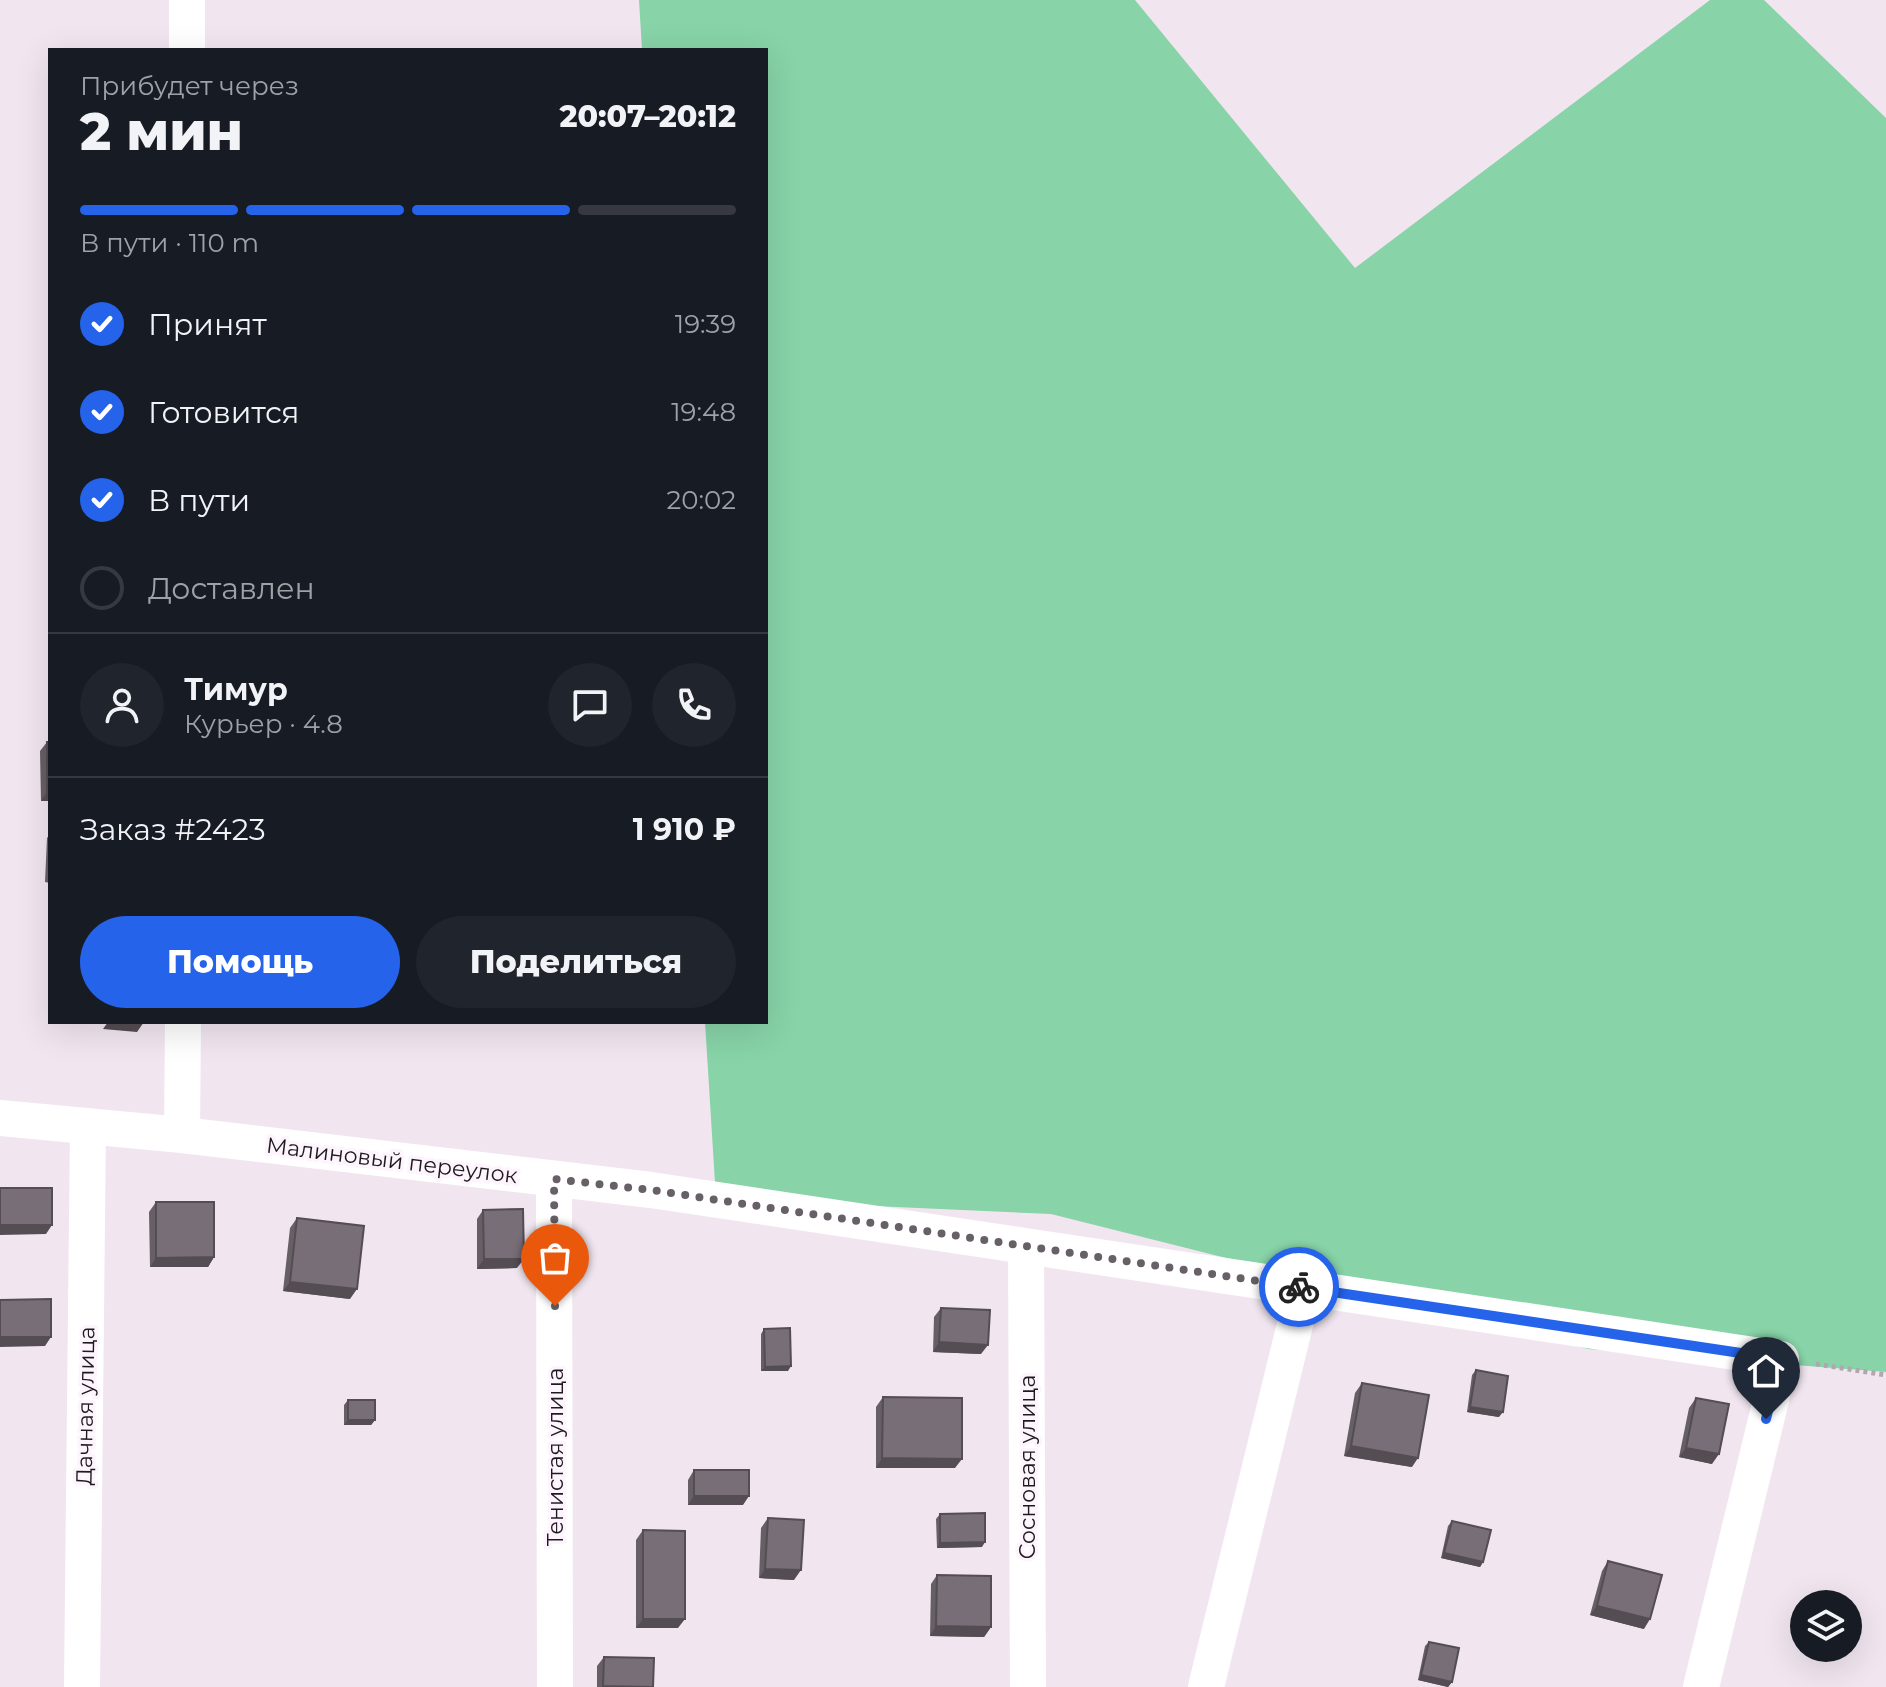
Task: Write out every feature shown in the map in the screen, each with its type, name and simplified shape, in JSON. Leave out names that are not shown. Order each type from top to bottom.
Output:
[{"type":"street","points":[[187,0],[187,48]]},
{"type":"street","points":[[182,1135],[183,1024]]},
{"type":"street","name":"Малиновый переулок","points":[[0,1118],[182,1135],[651,1190],[1781,1359]]},
{"type":"street","name":"Дачная улица","points":[[82,1687],[88,1126]]},
{"type":"street","name":"Тенистая улица","points":[[554,1179],[555,1687]]},
{"type":"street","name":"Сосновая улица","points":[[1026,1247],[1028,1687]]},
{"type":"street","points":[[1206,1687],[1304,1288]]},
{"type":"street","points":[[1701,1687],[1781,1359]]},
{"type":"path","points":[[1781,1359],[1886,1375]]},
{"type":"green space","points":[[639,0],[1135,0],[1355,268],[1710,0],[1764,0],[1886,118],[1886,1372],[1588,1349],[1051,1214],[716,1199],[705,1024],[768,1024],[768,48],[642,48]]},
{"type":"building","points":[[47,742],[48,742],[48,792]]},
{"type":"building","points":[[0,1188],[52,1188],[52,1225],[0,1225]]},
{"type":"building","points":[[156,1202],[214,1202],[214,1257],[156,1258]]},
{"type":"building","points":[[523,1209],[524,1259],[484,1259],[483,1210]]},
{"type":"building","points":[[297,1218],[364,1226],[357,1289],[290,1282]]},
{"type":"building","points":[[51,1299],[51,1337],[0,1337],[0,1300]]},
{"type":"building","points":[[941,1308],[990,1310],[988,1345],[939,1342]]},
{"type":"building","points":[[790,1328],[791,1366],[765,1367],[764,1329]]},
{"type":"building","points":[[1476,1370],[1508,1376],[1503,1412],[1470,1407]]},
{"type":"building","points":[[1362,1383],[1429,1395],[1418,1458],[1351,1446]]},
{"type":"building","points":[[883,1397],[962,1398],[962,1459],[882,1458]]},
{"type":"building","points":[[1696,1398],[1729,1404],[1719,1454],[1686,1448]]},
{"type":"building","points":[[348,1400],[375,1400],[375,1420],[348,1420]]},
{"type":"building","points":[[694,1470],[749,1470],[749,1496],[694,1496]]},
{"type":"building","points":[[985,1513],[985,1542],[940,1543],[940,1514]]},
{"type":"building","points":[[768,1518],[804,1520],[801,1570],[765,1569]]},
{"type":"building","points":[[1452,1521],[1491,1530],[1483,1562],[1444,1553]]},
{"type":"building","points":[[643,1530],[685,1531],[685,1619],[643,1619]]},
{"type":"building","points":[[1608,1561],[1662,1575],[1650,1619],[1597,1606]]},
{"type":"building","points":[[937,1575],[991,1576],[991,1627],[936,1626]]},
{"type":"building","points":[[1429,1642],[1459,1648],[1452,1682],[1421,1675]]},
{"type":"building","points":[[604,1657],[654,1658],[653,1687],[603,1686]]},
{"type":"way so far","points":[[555,1306],[554,1179],[651,1190],[1299,1287]]},
{"type":"route","points":[[1299,1287],[1781,1359],[1766,1419]]}]
